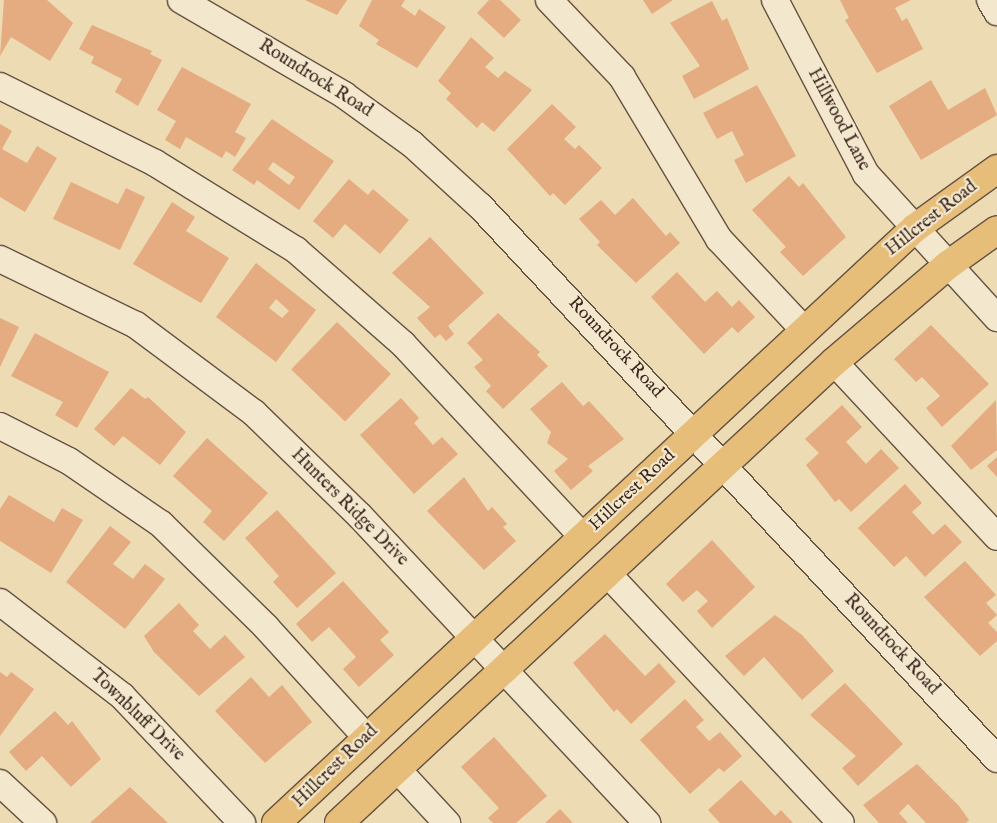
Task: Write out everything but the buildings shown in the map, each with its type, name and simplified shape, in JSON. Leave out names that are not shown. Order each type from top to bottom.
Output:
[{"type":"main road","name":"Hillcrest Road","points":[[276,823],[366,737],[915,228],[997,169]]},
{"type":"main road","points":[[339,823],[834,362],[948,265],[997,230]]},
{"type":"street","name":"Roundrock Road","points":[[181,0],[344,95],[412,144],[480,206],[695,432],[997,759]]},
{"type":"street","points":[[549,0],[622,77],[719,239],[805,331]]},
{"type":"street","name":"Hillwood Lane","points":[[774,0],[866,174],[997,318]]},
{"type":"street","points":[[990,0],[997,12]]},
{"type":"street","points":[[0,86],[156,162],[296,250],[402,344],[583,537]]},
{"type":"street","name":"Hunters Ridge Drive","points":[[0,259],[136,325],[254,413],[504,669],[647,823]]},
{"type":"street","points":[[834,362],[997,537]]},
{"type":"street","points":[[0,426],[69,461],[160,524],[266,627],[366,737]]},
{"type":"street","points":[[607,573],[842,823]]},
{"type":"street","name":"Townbluff Drive","points":[[0,602],[122,696],[242,823]]},
{"type":"street","points":[[397,769],[447,823]]},
{"type":"street","points":[[0,783],[43,823]]}]
